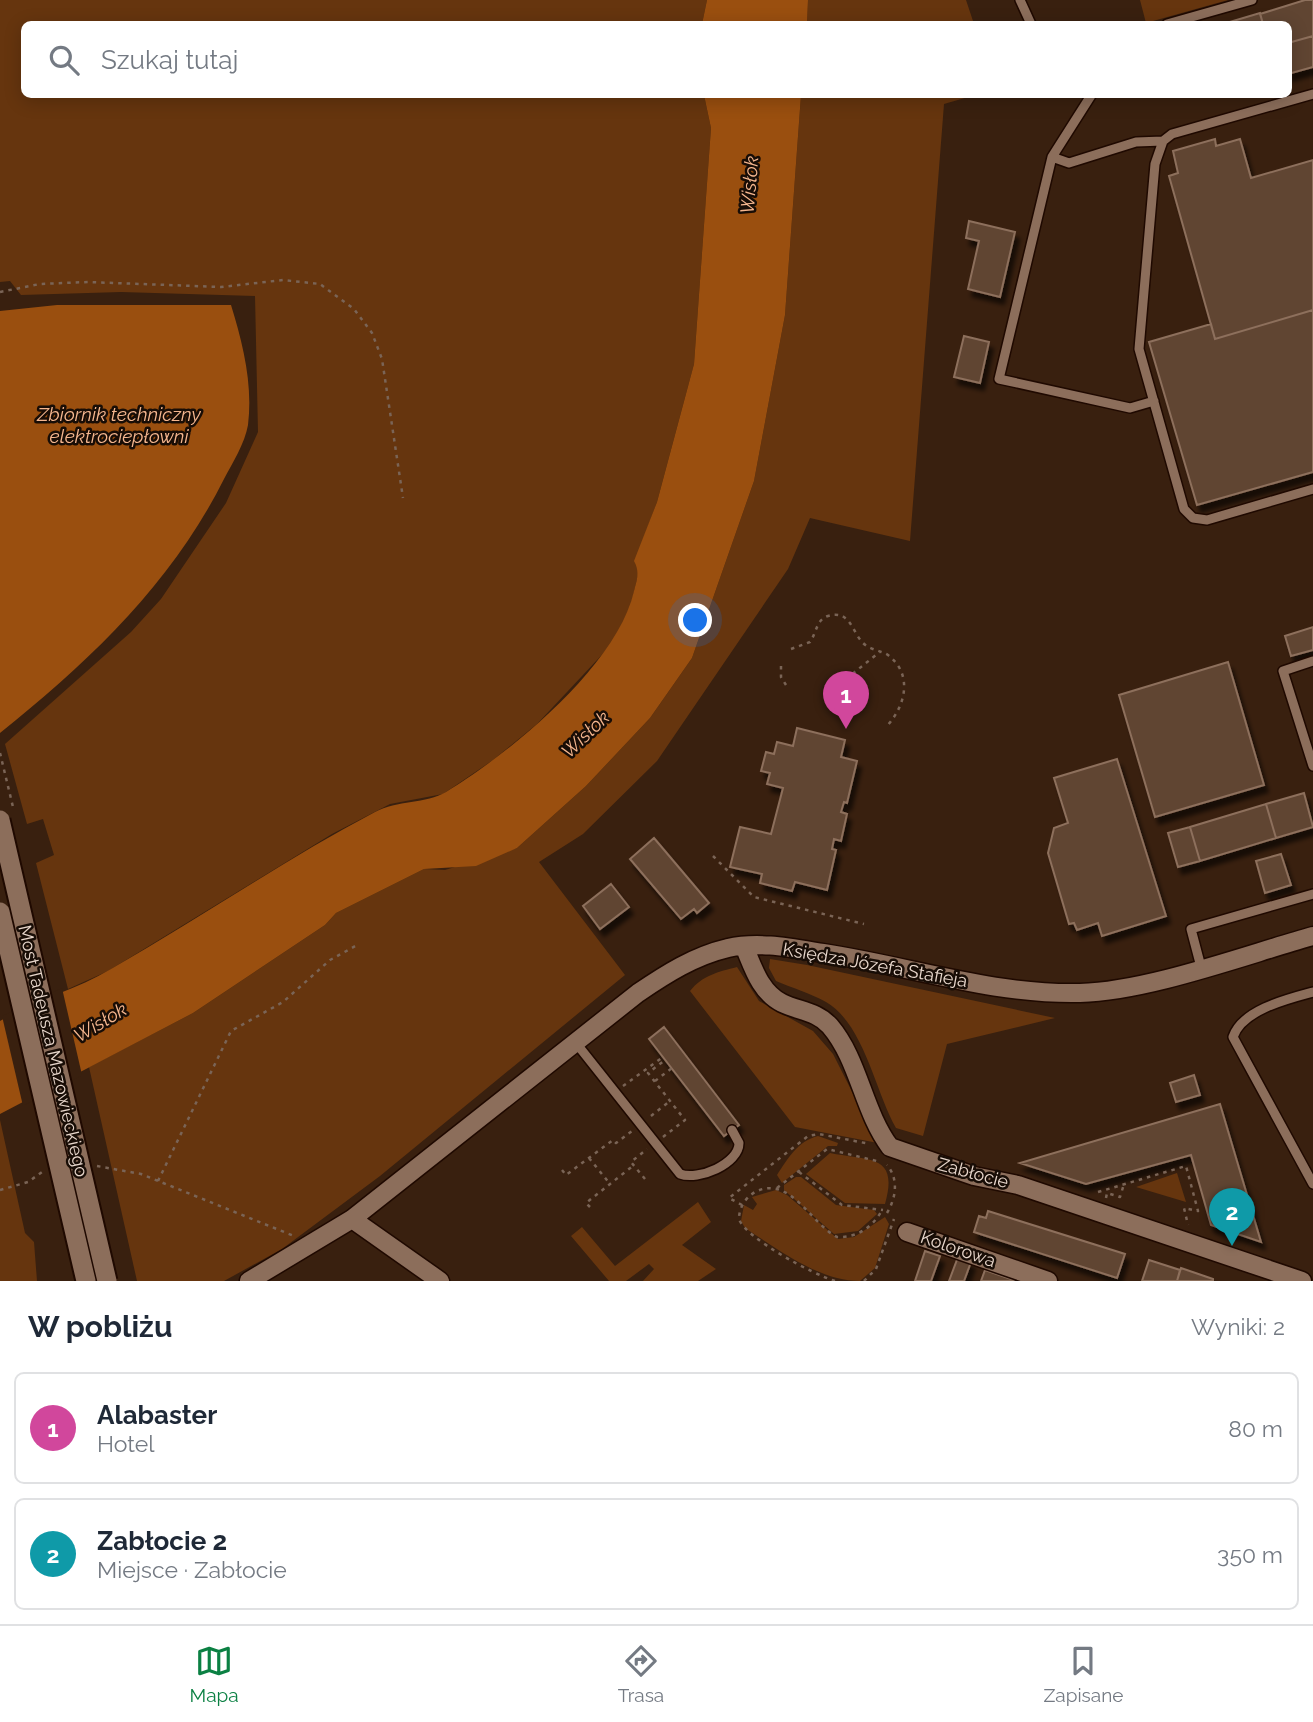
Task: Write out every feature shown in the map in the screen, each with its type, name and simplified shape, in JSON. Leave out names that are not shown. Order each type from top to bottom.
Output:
[{"type":"main road","name":"Most Tadeusza Mazowieckiego","points":[[0,820],[107,1281]]},
{"type":"main road","name":"Most Tadeusza Mazowieckiego","points":[[0,912],[86,1281]]},
{"type":"street","name":"Księdza Józefa Stafieja","points":[[249,1281],[352,1219],[638,993],[686,963],[744,946],[806,950],[989,986],[1050,993],[1116,988],[1313,936]]},
{"type":"street","points":[[744,946],[762,986],[771,995],[783,1003],[814,1014],[838,1036],[890,1147]]},
{"type":"street","name":"Zabłocie","points":[[890,1147],[974,1176],[1018,1185],[1302,1281]]},
{"type":"street","points":[[352,1219],[440,1281]]},
{"type":"street","name":"Kolorowa","points":[[907,1232],[1048,1281]]},
{"type":"lane","points":[[1020,0],[1030,21]]},
{"type":"lane","points":[[1178,21],[1252,0]]},
{"type":"lane","points":[[1197,21],[1204,14]]},
{"type":"lane","points":[[1313,94],[1172,134],[1163,141],[1155,164],[1139,349],[1184,509],[1193,518],[1207,520],[1313,489]]},
{"type":"lane","points":[[1088,98],[1052,156],[999,379],[1130,408],[1154,401]]},
{"type":"lane","points":[[1052,156],[1069,163],[1136,142],[1163,141]]},
{"type":"lane","points":[[1313,662],[1283,671],[1313,766]]},
{"type":"lane","points":[[1201,967],[1191,929],[1313,894]]},
{"type":"lane","points":[[1312,993],[1248,1016],[1237,1026],[1233,1037],[1313,1184]]},
{"type":"lane","points":[[576,1043],[674,1169],[685,1176],[694,1176],[715,1168],[735,1154],[739,1143],[732,1130]]},
{"type":"path","points":[[0,292],[40,284],[88,282],[221,287],[283,280],[320,284],[354,309],[372,333],[382,359],[403,498]]},
{"type":"path","points":[[791,649],[808,643],[820,621],[836,615],[848,619],[865,645],[881,651],[898,666],[904,685],[901,704],[886,727]]},
{"type":"path","points":[[846,679],[881,651]]},
{"type":"path","points":[[781,666],[780,675],[786,685]]},
{"type":"path","points":[[713,856],[754,897],[864,924]]},
{"type":"path","points":[[158,1181],[224,1040],[231,1031],[283,1002],[323,965],[359,944]]},
{"type":"path","points":[[614,1093],[664,1058],[649,1073],[685,1120],[631,1162],[645,1179]]},
{"type":"path","points":[[655,1081],[672,1068]]},
{"type":"path","points":[[562,1170],[566,1175],[614,1140],[616,1143],[670,1101]]},
{"type":"path","points":[[742,1205],[729,1198],[808,1136],[819,1134],[890,1147]]},
{"type":"path","points":[[835,1281],[801,1265],[745,1231],[739,1219],[742,1205],[758,1191],[777,1188],[827,1149],[885,1163],[892,1171],[895,1189],[887,1213]]},
{"type":"path","points":[[589,1158],[610,1184]]},
{"type":"path","points":[[590,1207],[586,1203],[634,1165]]},
{"type":"path","points":[[97,1166],[158,1181],[257,1223],[314,1242]]},
{"type":"path","points":[[1098,1192],[1186,1166],[1198,1211],[1184,1208],[1189,1226],[1177,1222]]},
{"type":"path","points":[[0,1190],[28,1182],[46,1169]]},
{"type":"path","points":[[799,1172],[842,1205],[882,1210],[904,1223],[907,1232]]},
{"type":"path","points":[[1110,1194],[1119,1197],[1124,1184]]},
{"type":"path","points":[[777,1188],[790,1195],[837,1237],[859,1233],[871,1225],[882,1210]]},
{"type":"path","points":[[1105,1198],[1117,1202]]},
{"type":"path","points":[[864,1281],[876,1269],[894,1219]]},
{"type":"shaded area","points":[[0,0],[707,0],[703,21],[21,21],[21,98],[705,98],[711,128],[694,364],[657,502],[635,561],[639,570],[631,605],[612,644],[537,724],[493,760],[443,794],[390,804],[332,834],[108,971],[68,989],[36,863],[54,855],[43,819],[27,824],[5,744],[131,632],[161,599],[226,503],[258,432],[255,296],[121,292],[21,295],[10,281],[0,282]]},
{"type":"shaded area","points":[[808,0],[966,0],[973,21],[807,21]]},
{"type":"shaded area","points":[[1140,0],[1228,0],[1153,21],[1145,21]]},
{"type":"shaded area","points":[[801,98],[965,98],[944,104],[910,541],[810,518],[788,569],[657,761],[583,834],[539,862],[625,975],[380,1176],[282,1249],[224,1281],[137,1281],[89,1067],[193,1013],[325,925],[336,913],[424,869],[445,870],[517,848],[586,786],[650,718],[692,658],[754,481],[785,315]]},
{"type":"shaded area","points":[[770,959],[1055,1018],[947,1044],[923,1136],[896,1128],[859,1042],[839,1012],[820,999],[776,981],[769,968]]},
{"type":"shaded area","points":[[737,967],[759,1001],[813,1031],[833,1054],[878,1143],[795,1127],[690,991],[706,978]]},
{"type":"shaded area","points":[[0,1120],[25,1233],[34,1242],[37,1281],[0,1281]]},
{"type":"shaded area","points":[[818,1136],[838,1143],[837,1146],[828,1146],[782,1183],[777,1175],[790,1157],[799,1146]]},
{"type":"shaded area","points":[[830,1153],[869,1159],[884,1168],[888,1176],[885,1204],[845,1203],[806,1174]]},
{"type":"shaded area","points":[[1177,1173],[1186,1202],[1136,1187]]},
{"type":"shaded area","points":[[796,1177],[801,1177],[836,1205],[874,1210],[877,1214],[858,1231],[834,1234],[784,1190],[784,1185]]},
{"type":"shaded area","points":[[776,1190],[787,1195],[838,1239],[854,1237],[885,1217],[889,1224],[875,1268],[860,1281],[830,1276],[800,1263],[745,1228],[741,1221],[744,1205],[753,1210],[757,1204],[752,1197]]},
{"type":"shaded area","points":[[698,1202],[711,1222],[682,1245],[716,1269],[698,1281],[643,1281],[654,1269],[649,1264],[626,1281],[609,1281],[571,1236],[582,1227],[615,1266]]},
{"type":"water","points":[[707,0],[808,0],[807,21],[703,21]]},
{"type":"water","name":"Wisłok","points":[[705,98],[801,98],[785,315],[754,481],[692,658],[650,718],[586,786],[517,848],[476,866],[424,869],[336,913],[325,925],[193,1013],[0,1114],[0,1021],[111,969],[375,812],[430,799],[446,792],[500,755],[529,731],[558,705],[606,649],[624,620],[634,591],[637,572],[634,561],[657,502],[694,364],[711,128]]},
{"type":"water","name":"Zbiornik techniczny elektrociepłowni","points":[[57,305],[231,305],[246,364],[248,425],[238,453],[203,517],[154,586],[66,678],[0,733],[0,311]]},
{"type":"pier","points":[[62,988],[82,1075],[23,1106],[2,1016]]},
{"type":"building","points":[[1313,0],[1313,36],[1292,42],[1292,21],[1262,21],[1260,14]]},
{"type":"building","points":[[1260,13],[1262,21],[1233,21]]},
{"type":"building","points":[[1313,36],[1313,67],[1292,73],[1292,42]]},
{"type":"building","points":[[1215,139],[1216,146],[1240,139],[1251,178],[1313,160],[1313,310],[1215,339],[1169,176],[1178,173],[1173,151]]},
{"type":"building","points":[[969,221],[1015,232],[1000,297],[968,289],[979,241],[966,238]]},
{"type":"building","points":[[1313,310],[1313,472],[1197,505],[1149,342],[1211,324],[1215,339]]},
{"type":"building","points":[[964,336],[989,342],[980,383],[954,377]]},
{"type":"building","points":[[1313,627],[1313,650],[1291,656],[1285,636]]},
{"type":"building","points":[[1228,662],[1264,785],[1155,817],[1119,695]]},
{"type":"building","points":[[797,728],[845,740],[841,757],[857,761],[847,803],[844,802],[841,812],[847,814],[841,841],[834,839],[832,849],[836,850],[827,890],[795,882],[792,891],[760,883],[762,874],[730,867],[740,827],[771,834],[783,788],[767,784],[770,773],[761,771],[766,752],[774,754],[777,742],[793,746]]},
{"type":"building","points":[[1117,759],[1166,916],[1102,936],[1098,923],[1077,930],[1074,923],[1069,924],[1048,853],[1054,828],[1068,823],[1054,778]]},
{"type":"building","points":[[1304,793],[1313,827],[1276,838],[1266,804]]},
{"type":"building","points":[[1266,804],[1276,838],[1200,861],[1190,827]]},
{"type":"building","points":[[1190,827],[1200,861],[1178,867],[1168,833]]},
{"type":"building","points":[[654,838],[709,903],[697,913],[694,909],[681,919],[630,859]]},
{"type":"building","points":[[1281,854],[1291,885],[1265,893],[1256,861]]},
{"type":"building","points":[[611,884],[629,907],[600,929],[583,906]]},
{"type":"building","points":[[664,1027],[739,1125],[724,1136],[649,1039]]},
{"type":"building","points":[[1194,1075],[1200,1095],[1176,1102],[1170,1083]]},
{"type":"building","points":[[1220,1104],[1261,1242],[1211,1225],[1191,1155],[1086,1184],[1020,1163]]},
{"type":"building","points":[[988,1211],[1125,1254],[1117,1278],[974,1232],[979,1216],[986,1218]]},
{"type":"building","points":[[925,1251],[940,1256],[931,1281],[915,1281]]},
{"type":"building","points":[[958,1257],[971,1262],[964,1281],[949,1281]]},
{"type":"building","points":[[1149,1260],[1180,1270],[1177,1281],[1142,1281]]},
{"type":"building","points":[[1181,1268],[1213,1279],[1213,1281],[1177,1281]]},
{"type":"building","points":[[985,1270],[1014,1280],[981,1281]]},
{"type":"place","name":"Alabaster","points":[[846,729]]},
{"type":"place","name":"Zabłocie 2","points":[[1232,1246]]}]
